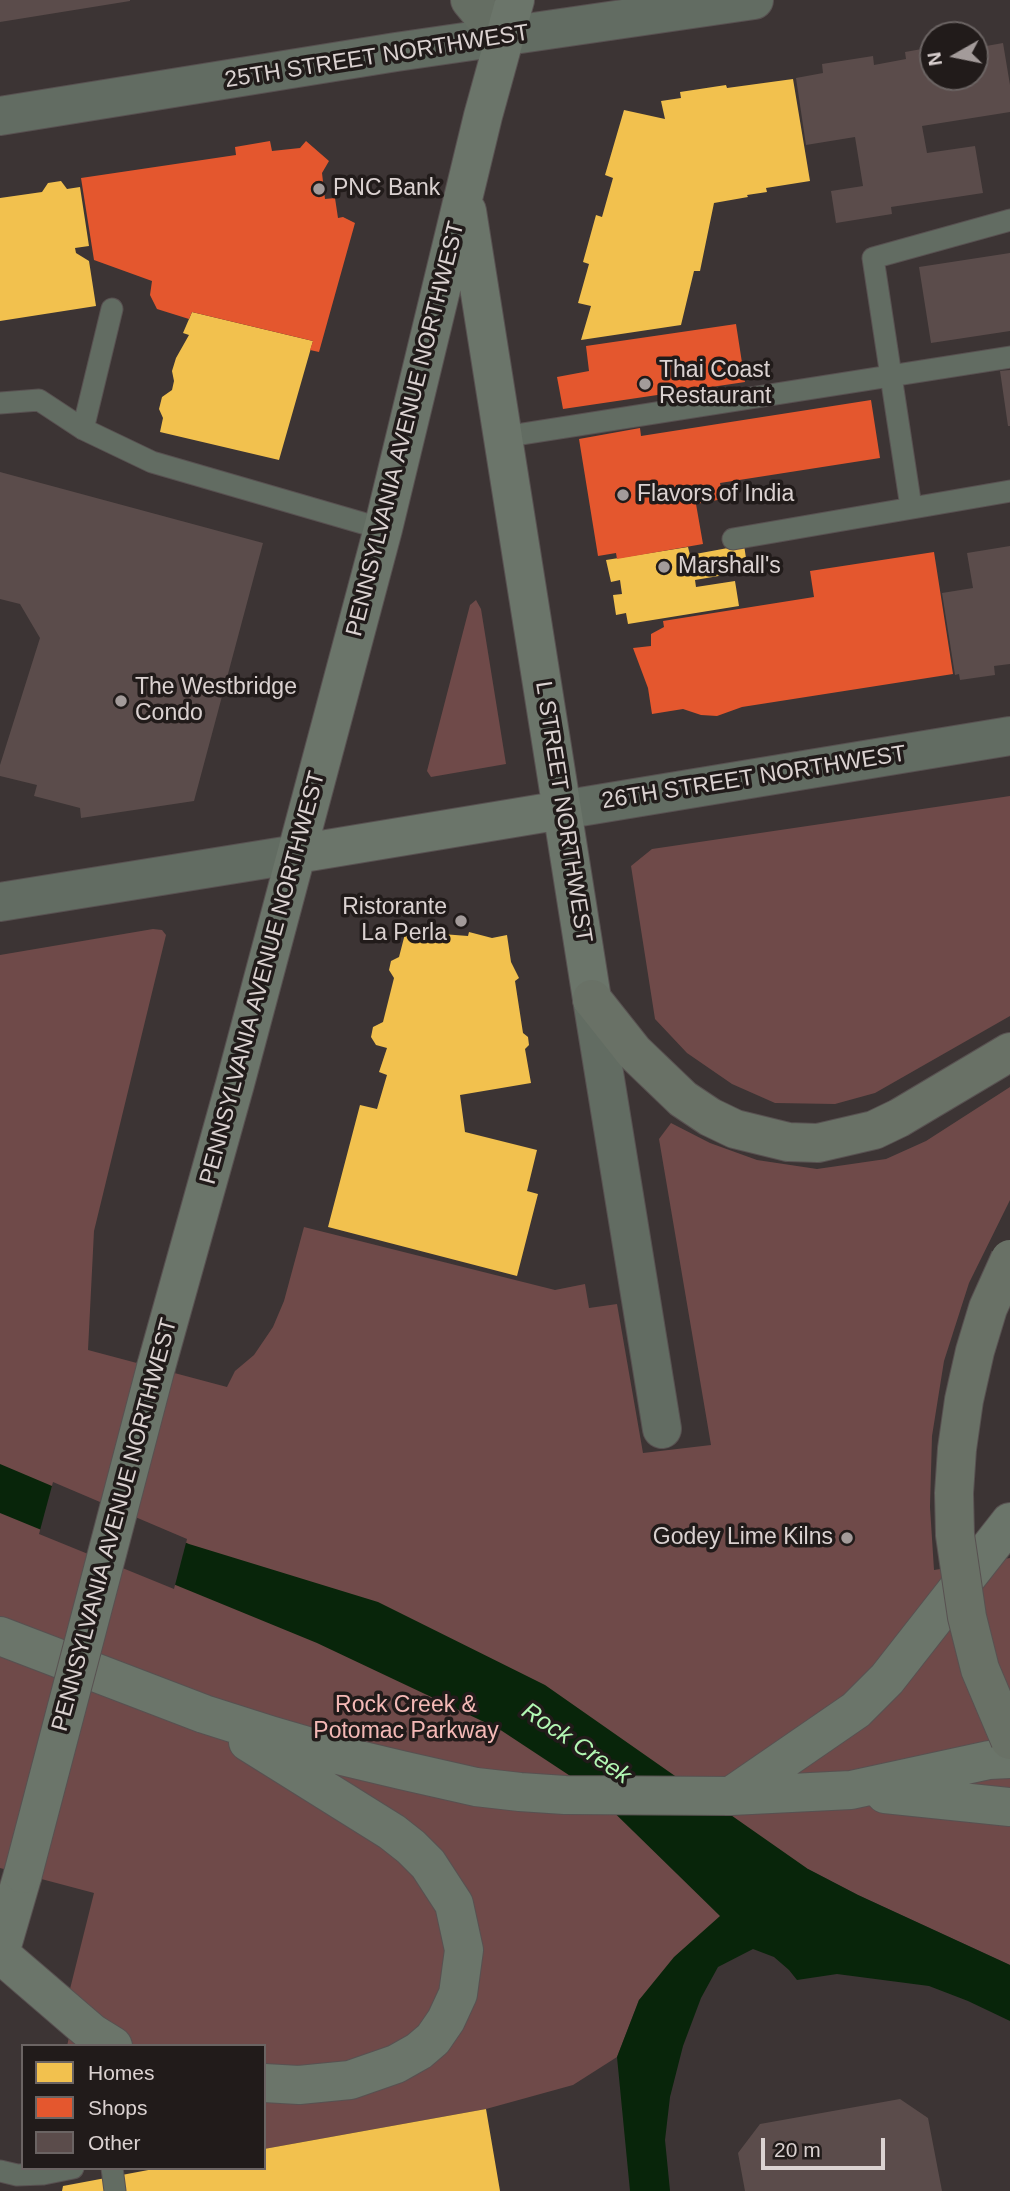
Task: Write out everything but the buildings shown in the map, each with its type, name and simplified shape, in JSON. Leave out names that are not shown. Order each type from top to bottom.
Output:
[{"type":"highway","points":[[592,999],[634,1052],[683,1099],[710,1117],[736,1129],[788,1142],[818,1143],[874,1130],[1010,1052]]},
{"type":"highway","points":[[1010,1259],[988,1308],[975,1351],[964,1400],[954,1493],[955,1535],[967,1617],[980,1669],[1010,1740]]},
{"type":"main road","points":[[470,0],[505,37]]},
{"type":"main road","name":"PENNSYLVANIA AVENUE NORTHWEST","points":[[0,1953],[383,529],[464,195],[515,0]]},
{"type":"main road","name":"L STREET NORTHWEST","points":[[464,195],[592,999]]},
{"type":"main road","name":"26TH STREET NORTHWEST","points":[[297,854],[562,810]]},
{"type":"main road","points":[[731,1796],[856,1710],[887,1679],[1010,1522]]},
{"type":"main road","points":[[0,1636],[204,1714],[338,1755],[476,1787],[565,1795],[731,1796],[851,1790],[1010,1807]]},
{"type":"main road","points":[[204,1714],[392,1832],[411,1847],[428,1864],[454,1904],[462,1938],[463,1960],[458,1994],[446,2020],[433,2039],[419,2051],[384,2069],[350,2080],[324,2085],[266,2083]]},
{"type":"main road","points":[[851,1790],[989,1760],[1010,1759]]},
{"type":"main road","points":[[0,1953],[92,2033],[110,2044]]},
{"type":"street","name":"25TH STREET NORTHWEST","points":[[0,116],[396,52],[754,0]]},
{"type":"street","name":"26TH STREET NORTHWEST","points":[[562,810],[1010,736]]},
{"type":"street","name":"26TH STREET NORTHWEST","points":[[0,902],[297,854]]},
{"type":"street","name":"L STREET NORTHWEST","points":[[592,999],[662,1429]]},
{"type":"lane","points":[[911,507],[873,258],[1010,220]]},
{"type":"lane","points":[[83,429],[112,309]]},
{"type":"lane","points":[[503,437],[1010,357]]},
{"type":"lane","points":[[0,403],[39,400],[83,429],[152,462],[383,529]]},
{"type":"lane","points":[[733,539],[1010,491]]},
{"type":"lane","points":[[0,2171],[17,2175],[57,2170]]},
{"type":"lane","points":[[112,2170],[115,2191]]},
{"type":"green space","points":[[476,600],[481,609],[506,764],[431,777],[427,771],[470,605]]},
{"type":"green space","points":[[1010,796],[1010,1016],[875,1093],[835,1104],[775,1103],[732,1084],[687,1053],[655,1019],[631,866],[652,849]]},
{"type":"green space","name":"Rock Creek & Potomac Parkway","points":[[153,929],[162,930],[166,935],[94,1231],[88,1350],[227,1387],[235,1371],[254,1355],[273,1327],[284,1301],[304,1227],[555,1290],[585,1284],[589,1308],[617,1304],[643,1453],[711,1445],[659,1139],[671,1123],[710,1143],[757,1160],[817,1169],[886,1159],[926,1141],[1010,1087],[1010,1200],[969,1283],[944,1361],[932,1436],[930,1507],[934,1570],[1010,1558],[1010,1965],[808,1869],[639,2000],[617,2057],[573,2085],[486,2109],[266,2149],[266,2044],[67,2044],[70,1989],[94,1893],[0,1868],[0,955]]},
{"type":"water","name":"Rock Creek","points":[[0,1464],[189,1544],[378,1602],[545,1685],[808,1869],[1010,1965],[1010,2021],[929,1986],[837,1974],[797,1980],[774,1957],[753,1949],[718,1967],[701,1998],[683,2046],[670,2097],[665,2140],[670,2191],[630,2191],[617,2057],[639,2000],[674,1957],[720,1916],[590,1789],[499,1729],[317,1643],[0,1513]]},
{"type":"pier","points":[[53,1482],[187,1539],[174,1589],[39,1534]]},
{"type":"place","name":"PNC Bank","points":[[319,189]]},
{"type":"place","name":"Thai Coast Restaurant","points":[[645,384]]},
{"type":"place","name":"Flavors of India","points":[[623,495]]},
{"type":"place","name":"Marshall's","points":[[664,567]]},
{"type":"place","name":"The Westbridge Condo","points":[[121,701]]},
{"type":"place","name":"Ristorante La Perla","points":[[461,921]]},
{"type":"place","name":"Godey Lime Kilns","points":[[847,1538]]}]
